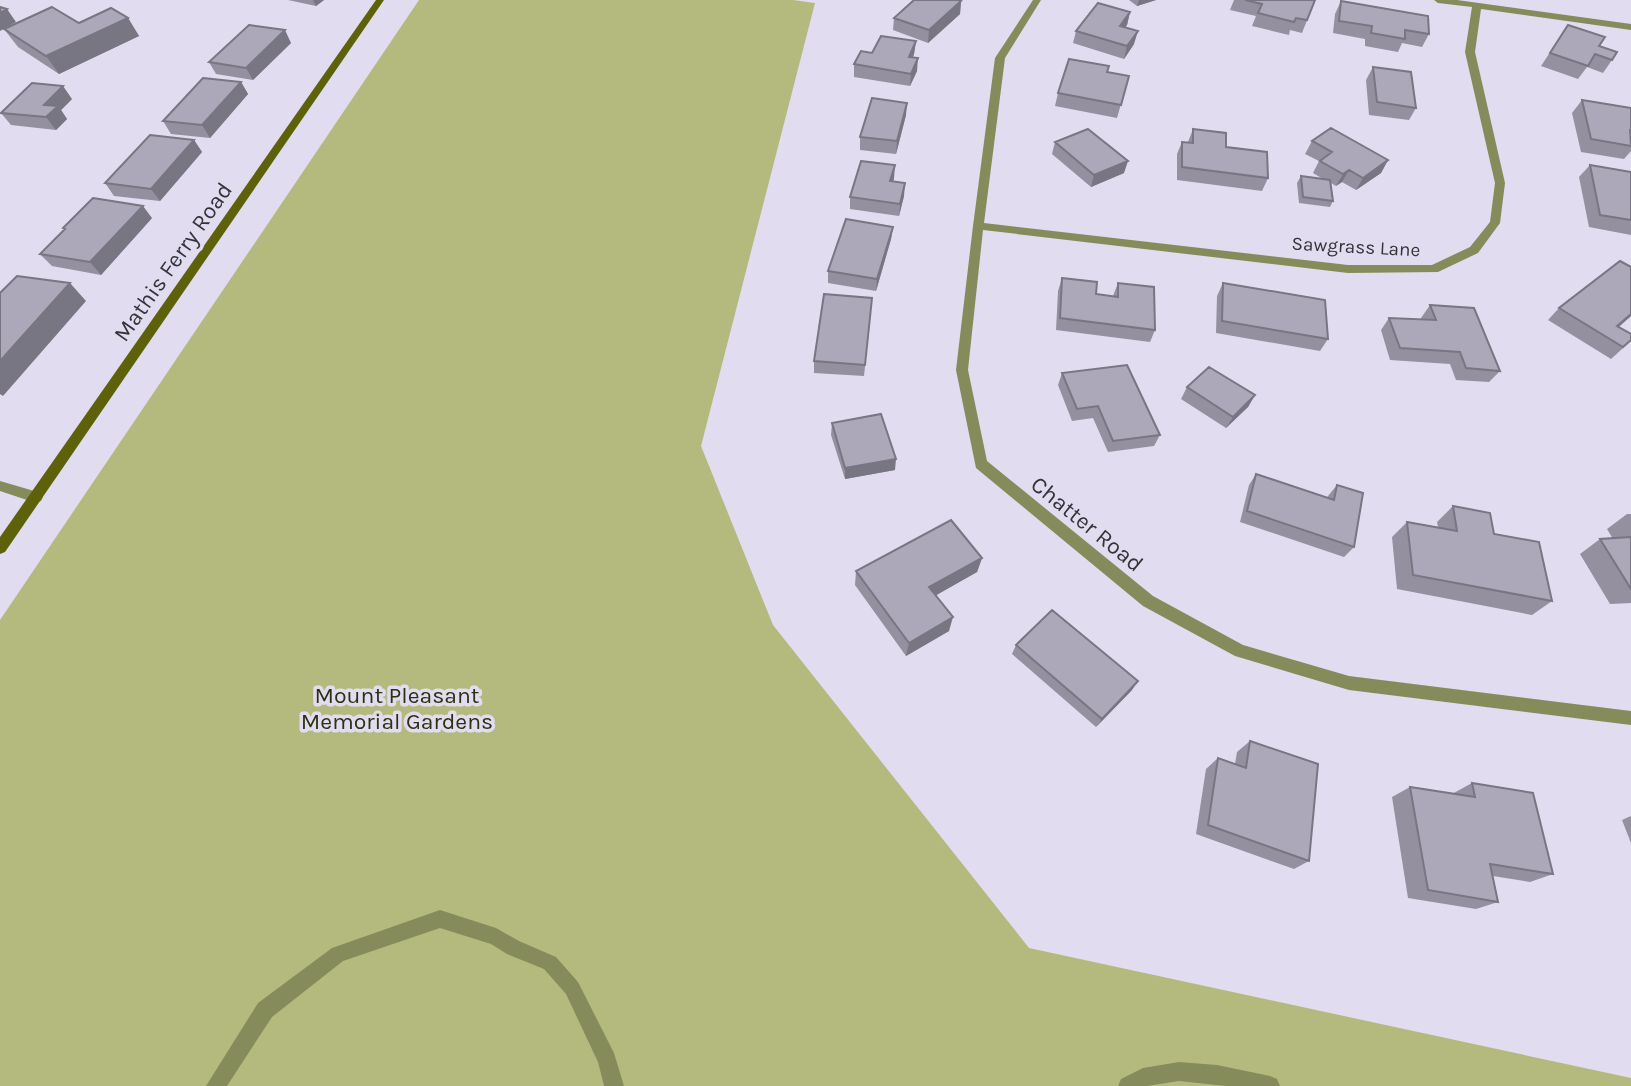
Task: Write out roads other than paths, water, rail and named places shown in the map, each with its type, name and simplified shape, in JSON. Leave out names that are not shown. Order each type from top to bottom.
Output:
[{"type":"main road","name":"Mathis Ferry Road","points":[[0,548],[380,0]]},
{"type":"street","name":"Chatter Road","points":[[1037,0],[1000,58],[978,226],[962,370],[981,464],[1148,601],[1240,652],[1349,683],[1631,718]]},
{"type":"street","points":[[1438,0],[1631,27]]},
{"type":"street","name":"Sawgrass Lane","points":[[978,226],[1348,269],[1434,269],[1474,250],[1495,223],[1500,183],[1469,52],[1477,6]]},
{"type":"street","points":[[0,486],[36,497]]},
{"type":"street","points":[[216,1086],[265,1010],[338,954],[440,919],[496,937],[513,948],[551,963],[572,988],[607,1060],[614,1086]]},
{"type":"street","points":[[1128,1086],[1141,1076],[1197,1071],[1270,1086]]},
{"type":"park label","name":"Mount Pleasant Memorial Gardens","points":[[397,708]]}]
